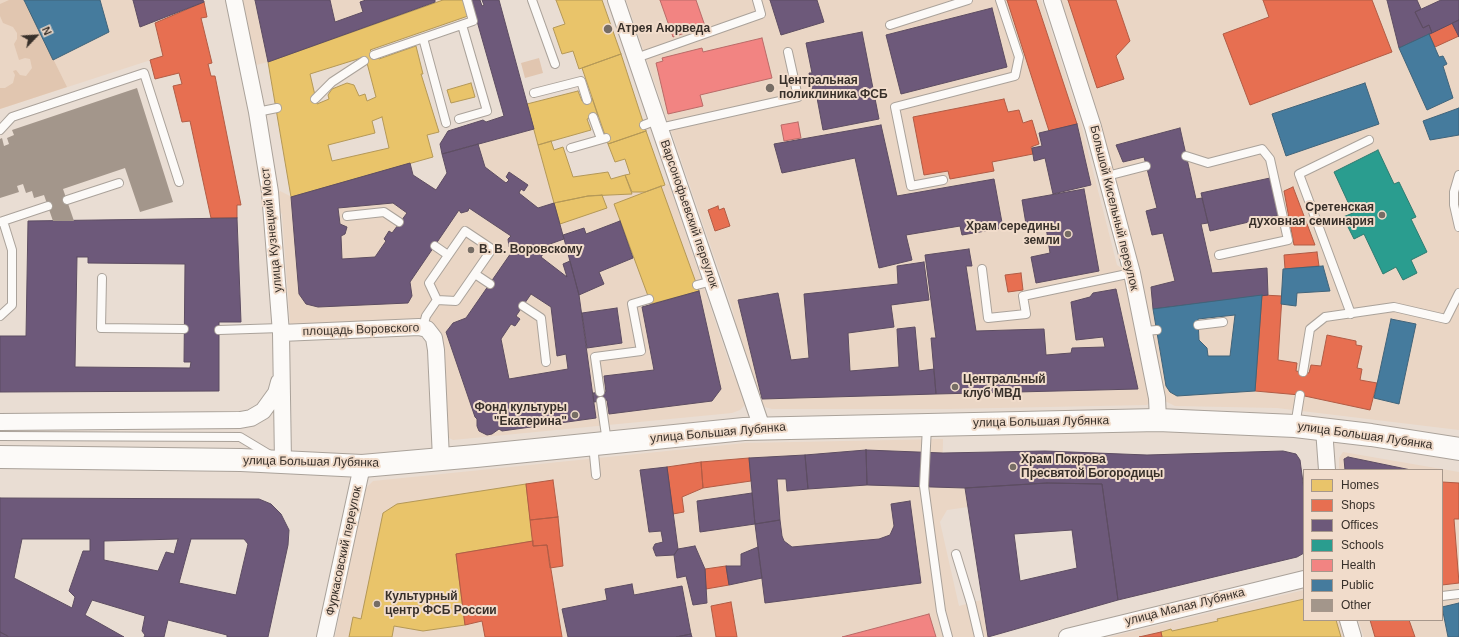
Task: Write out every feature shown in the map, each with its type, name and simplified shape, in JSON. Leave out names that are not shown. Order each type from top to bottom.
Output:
[{"type":"main road","name":"улица Большая Лубянка","points":[[0,457],[241,460],[362,466],[441,460],[744,428],[927,423],[1158,420],[1295,426],[1459,449]]},
{"type":"street","name":"улица Кузнецкий Мост","points":[[234,0],[257,112],[270,192],[281,331],[283,462]]},
{"type":"street","name":"Варсонофьевский переулок","points":[[616,0],[636,58],[654,124],[705,283],[762,428]]},
{"type":"street","name":"Большой Кисельный переулок","points":[[1052,0],[1093,127],[1132,273],[1151,330],[1158,420]]},
{"type":"street","name":"площадь Воровского","points":[[281,331],[423,327],[432,333],[436,350],[441,460]]},
{"type":"street","points":[[0,422],[240,420],[251,418],[263,411],[269,405],[276,393],[282,373]]},
{"type":"street","points":[[1324,429],[1327,469]]},
{"type":"street","name":"Фуркасовский переулок","points":[[325,637],[362,466]]},
{"type":"street","name":"улица Малая Лубянка","points":[[1067,637],[1303,579]]},
{"type":"street","points":[[1348,621],[1353,637]]},
{"type":"lane","points":[[374,54],[474,21],[467,0]]},
{"type":"lane","points":[[532,0],[555,64]]},
{"type":"lane","points":[[636,58],[761,14],[757,0]]},
{"type":"lane","points":[[890,25],[968,0]]},
{"type":"lane","points":[[943,180],[911,186],[895,107],[1015,76],[1019,57],[1000,0]]},
{"type":"lane","points":[[459,120],[487,110],[462,25]]},
{"type":"lane","points":[[423,38],[446,123]]},
{"type":"lane","points":[[654,124],[798,97],[788,52]]},
{"type":"lane","points":[[316,98],[332,82],[364,61]]},
{"type":"lane","points":[[0,130],[12,117],[144,73],[179,182]]},
{"type":"lane","points":[[534,93],[581,81],[587,100]]},
{"type":"lane","points":[[257,112],[277,108]]},
{"type":"lane","points":[[571,148],[603,139],[593,117]]},
{"type":"lane","points":[[1351,314],[1299,174],[1369,140]]},
{"type":"lane","points":[[1186,156],[1208,163],[1262,149],[1270,159],[1288,240],[1219,255]]},
{"type":"lane","points":[[1107,176],[1146,166]]},
{"type":"lane","points":[[1459,175],[1454,192],[1454,205],[1459,228]]},
{"type":"lane","points":[[67,200],[119,183]]},
{"type":"lane","points":[[0,316],[12,305],[12,250],[2,222],[48,206]]},
{"type":"lane","points":[[347,216],[384,212],[399,222]]},
{"type":"lane","points":[[465,231],[492,249],[456,301],[437,300],[429,283],[465,231]]},
{"type":"lane","points":[[434,246],[448,255]]},
{"type":"lane","points":[[982,269],[988,318],[1026,314],[1023,296],[1132,273]]},
{"type":"lane","points":[[475,274],[490,284]]},
{"type":"lane","points":[[102,278],[101,328],[184,329]]},
{"type":"lane","points":[[1303,372],[1310,329],[1325,317],[1394,307],[1446,320],[1459,293]]},
{"type":"lane","points":[[600,392],[595,358],[641,351],[632,304],[649,299]]},
{"type":"lane","points":[[423,327],[426,316],[437,300]]},
{"type":"lane","points":[[523,306],[540,318],[546,362]]},
{"type":"lane","points":[[1198,325],[1222,322]]},
{"type":"lane","points":[[219,330],[281,331]]},
{"type":"lane","points":[[1295,426],[1300,395]]},
{"type":"lane","points":[[596,475],[600,444],[601,401]]},
{"type":"lane","points":[[927,423],[924,486],[941,611],[948,637]]},
{"type":"lane","points":[[0,436],[240,437],[283,462]]},
{"type":"lane","points":[[956,554],[971,603],[979,637]]},
{"type":"lane","points":[[1443,596],[1459,594]]},
{"type":"shaded area","points":[[0,0],[203,0],[204,2],[155,23],[163,56],[0,109]]},
{"type":"shaded area","points":[[9,0],[24,0],[67,87],[0,109],[0,88],[5,88],[13,83],[15,75],[13,71],[16,70],[20,75],[26,76],[32,68],[30,59],[25,58],[19,60],[14,44],[17,39],[17,33],[13,27],[3,23],[0,16],[0,4]]},
{"type":"shaded area","points":[[239,0],[443,0],[268,62],[252,66]]},
{"type":"shaded area","points":[[626,0],[1041,0],[1081,124],[1117,265],[1126,271],[1151,400],[1149,403],[1147,405],[947,409],[772,409],[765,407],[761,403],[741,349],[733,311]]},
{"type":"shaded area","points":[[1059,0],[1459,0],[1459,430],[1277,408],[1175,406],[1165,401],[1119,188]]},
{"type":"shaded area","points":[[539,58],[543,73],[525,78],[521,63]]},
{"type":"shaded area","points":[[534,129],[554,203],[588,196],[645,192],[669,184],[733,374],[740,378],[746,401],[740,410],[732,413],[453,440],[447,437],[438,335],[292,326],[290,323],[282,214],[275,207],[274,197],[280,191],[292,197],[410,163],[413,175],[436,189],[447,173],[478,144]]},
{"type":"shaded area","points":[[943,439],[942,487],[965,488],[968,507],[947,510],[940,522],[959,606],[981,600],[988,637],[335,637],[364,490],[373,481],[745,443]]},
{"type":"shaded area","points":[[1343,452],[1442,469],[1339,469],[1339,458]]},
{"type":"shaded area","points":[[1443,469],[1459,472],[1459,637],[1364,637],[1358,621],[1443,621]]},
{"type":"shaded area","points":[[1303,590],[1303,621],[1342,621],[1347,637],[1110,637]]},
{"type":"building: Homes","points":[[443,0],[463,0],[468,16],[370,50],[379,59],[416,46],[423,74],[421,74],[439,132],[427,135],[433,157],[291,197],[268,62]],"holes":[[[361,58],[367,63],[376,97],[367,101],[365,94],[359,96],[354,85],[347,83],[332,89],[328,95],[329,99],[317,104],[310,74]],[[382,117],[389,148],[332,161],[328,145],[375,133],[372,121]]]},
{"type":"building: Homes","points":[[556,0],[602,0],[621,54],[579,69],[573,51],[562,54],[553,28],[565,24]]},
{"type":"building: Homes","points":[[621,54],[646,131],[608,144],[582,68]]},
{"type":"building: Homes","points":[[471,83],[475,97],[451,103],[447,90]]},
{"type":"building: Homes","points":[[578,91],[582,101],[592,98],[598,116],[587,119],[591,130],[538,145],[527,104]]},
{"type":"building: Homes","points":[[646,131],[665,185],[645,192],[632,192],[625,175],[630,174],[625,159],[615,162],[608,144]]},
{"type":"building: Homes","points":[[551,141],[554,150],[563,147],[573,177],[608,172],[611,179],[625,175],[632,194],[588,196],[554,203],[538,145]]},
{"type":"building: Homes","points":[[661,186],[699,291],[651,304],[614,204]]},
{"type":"building: Homes","points":[[602,195],[607,208],[560,224],[554,203],[588,196]]},
{"type":"building: Homes","points":[[526,484],[533,541],[456,554],[465,625],[423,631],[394,626],[392,637],[349,637],[353,617],[361,619],[383,513],[397,504]]},
{"type":"building: Homes","points":[[1303,599],[1303,621],[1336,621],[1341,637],[1162,637],[1161,632],[1218,621],[1217,619]]},
{"type":"building: Shops","points":[[1007,0],[1036,0],[1077,124],[1049,131]]},
{"type":"building: Shops","points":[[1068,0],[1116,0],[1130,41],[1116,56],[1124,79],[1097,88]]},
{"type":"building: Shops","points":[[1263,0],[1372,0],[1392,52],[1250,105],[1223,34],[1269,17]]},
{"type":"building: Shops","points":[[204,2],[207,17],[201,18],[212,63],[208,64],[211,76],[215,76],[241,205],[237,205],[237,218],[211,218],[190,121],[182,122],[173,86],[182,84],[179,73],[155,79],[150,60],[163,56],[155,23]]},
{"type":"building: Shops","points":[[1452,23],[1459,36],[1435,47],[1429,34]]},
{"type":"building: Shops","points":[[1004,99],[1008,112],[1019,110],[1023,123],[1032,120],[1039,144],[1031,147],[1033,154],[992,162],[994,171],[950,179],[948,171],[924,175],[913,117]]},
{"type":"building: Shops","points":[[1293,187],[1315,245],[1294,245],[1284,191]]},
{"type":"building: Shops","points":[[718,206],[719,210],[724,208],[730,226],[715,231],[708,210]]},
{"type":"building: Shops","points":[[1317,252],[1319,266],[1285,269],[1284,255]]},
{"type":"building: Shops","points":[[1021,273],[1023,290],[1008,292],[1005,275]]},
{"type":"building: Shops","points":[[1262,295],[1282,296],[1278,360],[1297,363],[1296,371],[1309,373],[1311,365],[1321,366],[1327,335],[1356,341],[1356,345],[1362,346],[1357,368],[1362,369],[1360,380],[1377,383],[1370,410],[1300,395],[1255,391]]},
{"type":"building: Shops","points":[[749,458],[751,481],[703,488],[701,462]]},
{"type":"building: Shops","points":[[701,462],[703,488],[682,497],[684,512],[673,514],[667,467]]},
{"type":"building: Shops","points":[[553,480],[558,517],[530,520],[526,484]]},
{"type":"building: Shops","points":[[1443,482],[1459,483],[1459,519],[1454,519],[1459,583],[1443,585]]},
{"type":"building: Shops","points":[[558,517],[563,566],[550,568],[547,545],[533,546],[530,520]]},
{"type":"building: Shops","points":[[533,541],[533,546],[547,545],[562,637],[485,637],[482,621],[465,625],[456,554]]},
{"type":"building: Shops","points":[[726,566],[729,585],[706,589],[705,569]]},
{"type":"building: Shops","points":[[731,602],[737,637],[716,637],[711,606]]},
{"type":"building: Shops","points":[[1370,621],[1409,621],[1415,637],[1375,637]]},
{"type":"building: Shops","points":[[1161,632],[1162,637],[1139,637]]},
{"type":"building: Offices","points":[[133,0],[203,0],[204,2],[140,27]]},
{"type":"building: Offices","points":[[255,0],[330,0],[335,22],[363,12],[360,2],[366,0],[435,0],[435,2],[268,62]]},
{"type":"building: Offices","points":[[471,0],[480,0],[482,6],[484,5],[482,0],[499,0],[534,129],[442,154],[440,144],[448,131],[483,120],[486,122],[504,116]]},
{"type":"building: Offices","points":[[770,0],[817,0],[824,22],[781,35]]},
{"type":"building: Offices","points":[[1387,0],[1417,0],[1421,9],[1415,12],[1423,28],[1429,25],[1432,33],[1399,48]]},
{"type":"building: Offices","points":[[1441,0],[1459,0],[1459,20],[1432,33],[1429,25],[1423,28],[1415,12]]},
{"type":"building: Offices","points":[[992,8],[1007,67],[901,94],[886,35]]},
{"type":"building: Offices","points":[[1459,20],[1459,37],[1452,23]]},
{"type":"building: Offices","points":[[862,32],[879,119],[823,130],[817,98],[814,99],[809,73],[812,73],[806,43]]},
{"type":"building: Offices","points":[[1077,124],[1091,185],[1053,194],[1045,158],[1034,161],[1032,148],[1042,146],[1039,133]]},
{"type":"building: Offices","points":[[881,125],[897,196],[994,179],[1003,228],[962,235],[960,226],[906,235],[912,260],[879,268],[855,158],[782,173],[774,144]]},
{"type":"building: Offices","points":[[1180,128],[1196,199],[1202,198],[1208,223],[1201,224],[1212,273],[1267,268],[1268,295],[1153,309],[1151,287],[1175,281],[1163,233],[1152,235],[1146,211],[1157,208],[1144,157],[1123,162],[1116,145]]},
{"type":"building: Offices","points":[[478,144],[485,167],[506,183],[509,180],[506,177],[509,172],[528,185],[524,191],[521,189],[519,193],[538,208],[554,203],[564,239],[550,244],[541,257],[567,277],[563,264],[570,261],[579,295],[596,418],[502,431],[499,429],[492,434],[487,435],[479,431],[477,419],[475,417],[446,332],[453,323],[466,318],[513,250],[509,247],[508,239],[511,236],[469,208],[468,211],[461,213],[459,210],[410,282],[412,296],[408,303],[318,307],[306,304],[299,294],[291,197],[410,163],[413,175],[436,190],[447,173],[442,154]],"holes":[[[393,203],[407,213],[392,233],[389,231],[384,239],[386,241],[375,257],[342,259],[341,236],[345,234],[347,227],[340,224],[338,208]],[[531,294],[551,307],[557,356],[566,354],[568,369],[509,379],[501,339],[511,324],[515,326],[520,319],[516,316]]]},
{"type":"building: Offices","points":[[1270,178],[1279,215],[1210,231],[1201,193]]},
{"type":"building: Offices","points":[[1084,189],[1099,271],[1036,283],[1031,257],[1050,253],[1046,227],[1027,230],[1022,200]]},
{"type":"building: Offices","points":[[237,218],[241,322],[219,322],[219,391],[0,392],[0,336],[26,336],[28,221]],"holes":[[[77,257],[88,257],[88,263],[185,264],[184,362],[191,362],[190,368],[75,367]]]},
{"type":"building: Offices","points":[[620,221],[633,258],[599,272],[604,284],[579,295],[563,235],[584,228],[586,234]]},
{"type":"building: Offices","points":[[969,249],[972,266],[966,266],[976,331],[1044,329],[1046,355],[1071,353],[1072,348],[1105,347],[1103,337],[1076,340],[1071,302],[1090,297],[1093,293],[1116,289],[1138,389],[936,394],[931,338],[936,338],[925,255]]},
{"type":"building: Offices","points":[[924,262],[929,300],[891,305],[894,327],[848,333],[850,371],[899,367],[897,329],[915,327],[919,371],[934,369],[936,394],[762,399],[738,300],[778,293],[791,360],[809,358],[804,294],[898,284],[897,266]]},
{"type":"building: Offices","points":[[699,291],[721,389],[712,401],[609,414],[607,400],[594,402],[593,393],[606,392],[604,376],[654,370],[642,307]]},
{"type":"building: Offices","points":[[617,308],[622,343],[587,348],[582,313]]},
{"type":"building: Offices","points":[[866,450],[867,485],[808,489],[805,455]]},
{"type":"building: Offices","points":[[866,450],[943,453],[1045,451],[1147,455],[1283,451],[1296,454],[1300,460],[1303,482],[1303,554],[1297,557],[1118,600],[1102,484],[1047,483],[965,488],[867,485]]},
{"type":"building: Offices","points":[[805,455],[808,489],[787,491],[786,479],[777,479],[780,520],[755,524],[749,458]]},
{"type":"building: Offices","points":[[1348,457],[1406,469],[1345,469],[1344,459]]},
{"type":"building: Offices","points":[[667,467],[678,549],[674,555],[656,556],[653,548],[655,544],[663,542],[661,531],[649,532],[640,470]]},
{"type":"building: Offices","points":[[1047,483],[1102,484],[1118,600],[988,637],[965,488]],"holes":[[[1072,530],[1077,568],[1020,581],[1014,534]]]},
{"type":"building: Offices","points":[[752,493],[755,524],[700,532],[697,501]]},
{"type":"building: Offices","points":[[0,498],[259,499],[271,504],[281,514],[289,530],[288,545],[268,637],[227,637],[227,635],[168,620],[164,637],[144,637],[145,635],[142,631],[145,616],[92,600],[85,615],[124,637],[9,637],[0,632]],"holes":[[[22,539],[90,539],[90,551],[83,551],[69,591],[75,597],[72,608],[14,578]],[[178,539],[174,554],[166,552],[158,571],[104,560],[104,541]],[[191,539],[244,539],[248,544],[236,595],[179,583]]]},
{"type":"building: Offices","points":[[910,501],[921,583],[765,603],[755,524],[780,520],[784,541],[792,547],[879,539],[890,535],[894,526],[891,504]]},
{"type":"building: Offices","points":[[695,546],[705,569],[707,603],[693,605],[686,576],[677,578],[674,555],[678,549]]},
{"type":"building: Offices","points":[[758,547],[762,578],[729,585],[726,566],[741,566],[741,554]]},
{"type":"building: Offices","points":[[632,584],[634,595],[682,586],[691,634],[676,637],[568,637],[562,609],[607,600],[605,589]]},
{"type":"building: Offices","points":[[0,632],[8,636],[8,637],[0,637]]},
{"type":"building: Offices","points":[[691,634],[692,637],[676,637]]},
{"type":"building: Schools","name":"Сретенская духовная семинария","points":[[1378,150],[1394,184],[1399,182],[1416,217],[1411,219],[1427,252],[1411,260],[1417,273],[1403,280],[1396,267],[1383,274],[1364,234],[1354,239],[1343,217],[1353,213],[1334,172]]},
{"type":"building: Health","points":[[660,0],[696,0],[705,26],[673,37]]},
{"type":"building: Health","points":[[762,38],[772,78],[700,95],[703,106],[668,114],[656,63],[663,61],[662,58],[702,48],[703,52]]},
{"type":"building: Health","points":[[798,122],[801,138],[784,141],[781,125]]},
{"type":"building: Health","points":[[929,614],[936,637],[842,637]]},
{"type":"building: Public","points":[[24,0],[100,0],[109,32],[53,60]]},
{"type":"building: Public","points":[[1429,34],[1439,57],[1443,56],[1447,64],[1443,66],[1453,98],[1427,110],[1399,48]]},
{"type":"building: Public","points":[[1365,83],[1379,124],[1286,156],[1272,114]]},
{"type":"building: Public","points":[[1459,108],[1459,135],[1430,140],[1423,121]]},
{"type":"building: Public","points":[[1323,266],[1330,291],[1297,293],[1296,306],[1281,304],[1283,269]]},
{"type":"building: Public","points":[[1262,295],[1255,391],[1177,396],[1170,392],[1166,386],[1153,309]],"holes":[[[1235,315],[1230,356],[1208,356],[1207,348],[1199,340],[1198,319]]]},
{"type":"building: Public","points":[[1391,319],[1416,324],[1399,404],[1374,398]]},
{"type":"building: Public","points":[[1459,603],[1459,637],[1448,637],[1443,607]]},
{"type":"building: Other","points":[[137,88],[173,202],[140,212],[125,168],[63,189],[74,221],[53,221],[44,195],[34,198],[32,191],[26,193],[23,184],[17,186],[19,192],[0,198],[0,139],[2,138],[4,146],[9,144],[7,138],[14,135],[12,130]]},
{"type":"place","name":"Атрея Аюрведа","points":[[608,29]]},
{"type":"place","name":"Центральная поликлиника ФСБ","points":[[770,88]]},
{"type":"place","name":"Сретенская духовная семинария","points":[[1382,215]]},
{"type":"place","name":"Храм середины земли","points":[[1068,234]]},
{"type":"place","name":"В. В. Воровскому","points":[[471,250]]},
{"type":"place","name":"Центральный клуб МВД","points":[[955,387]]},
{"type":"place","name":"Фонд культуры \"Екатерина\"","points":[[575,415]]},
{"type":"place","name":"Храм Покрова Пресвятой Богородицы","points":[[1013,467]]},
{"type":"place","name":"Культурный центр ФСБ России","points":[[377,604]]}]
